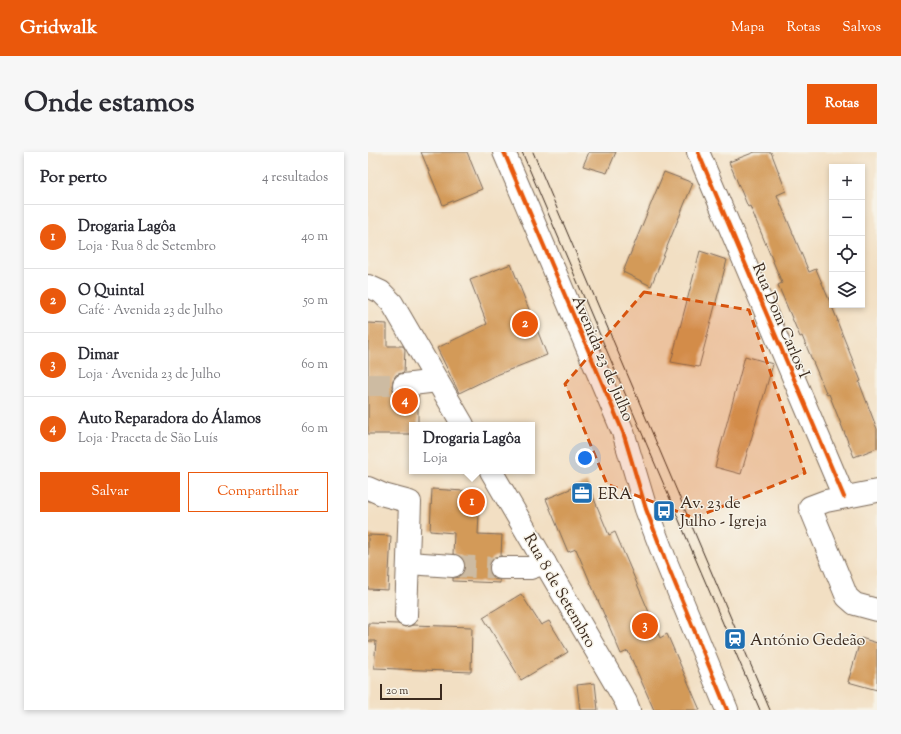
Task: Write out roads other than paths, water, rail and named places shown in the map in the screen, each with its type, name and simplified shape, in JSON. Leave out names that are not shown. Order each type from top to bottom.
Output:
[{"type":"street","name":"Avenida 23 de Julho","points":[[504,152],[623,432],[646,510],[664,560],[727,710]]},
{"type":"street","name":"Rua Dom Carlos I","points":[[698,152],[844,497]]},
{"type":"street","points":[[368,286],[381,292],[392,303],[461,422]]},
{"type":"street","points":[[404,385],[437,381]]},
{"type":"street","name":"Rua 8 de Setembro","points":[[493,474],[626,702],[629,710]]},
{"type":"street","points":[[368,488],[384,495],[410,502],[406,615]]},
{"type":"street","points":[[877,491],[826,501],[810,507],[847,597],[855,604],[877,610]]},
{"type":"street","points":[[408,563],[453,566]]},
{"type":"street","points":[[501,568],[530,568],[545,563]]},
{"type":"tunnel","points":[[368,385],[404,385]]},
{"type":"tunnel","points":[[453,566],[501,568]]},
{"type":"tram line","points":[[522,152],[760,710]]},
{"type":"tram line","points":[[533,152],[770,710]]},
{"type":"place","name":"O Quintal","points":[[525,324]]},
{"type":"place","name":"Auto Reparadora do Álamos","points":[[405,401]]},
{"type":"place","name":"ERA","points":[[582,493]]},
{"type":"place","name":"Drogaria Lagôa","points":[[472,502]]},
{"type":"place","name":"Av. 23 de Julho - Igreja","points":[[664,511]]},
{"type":"place","name":"Dimar","points":[[645,626]]},
{"type":"place","name":"António Gedeão","points":[[735,639]]}]
